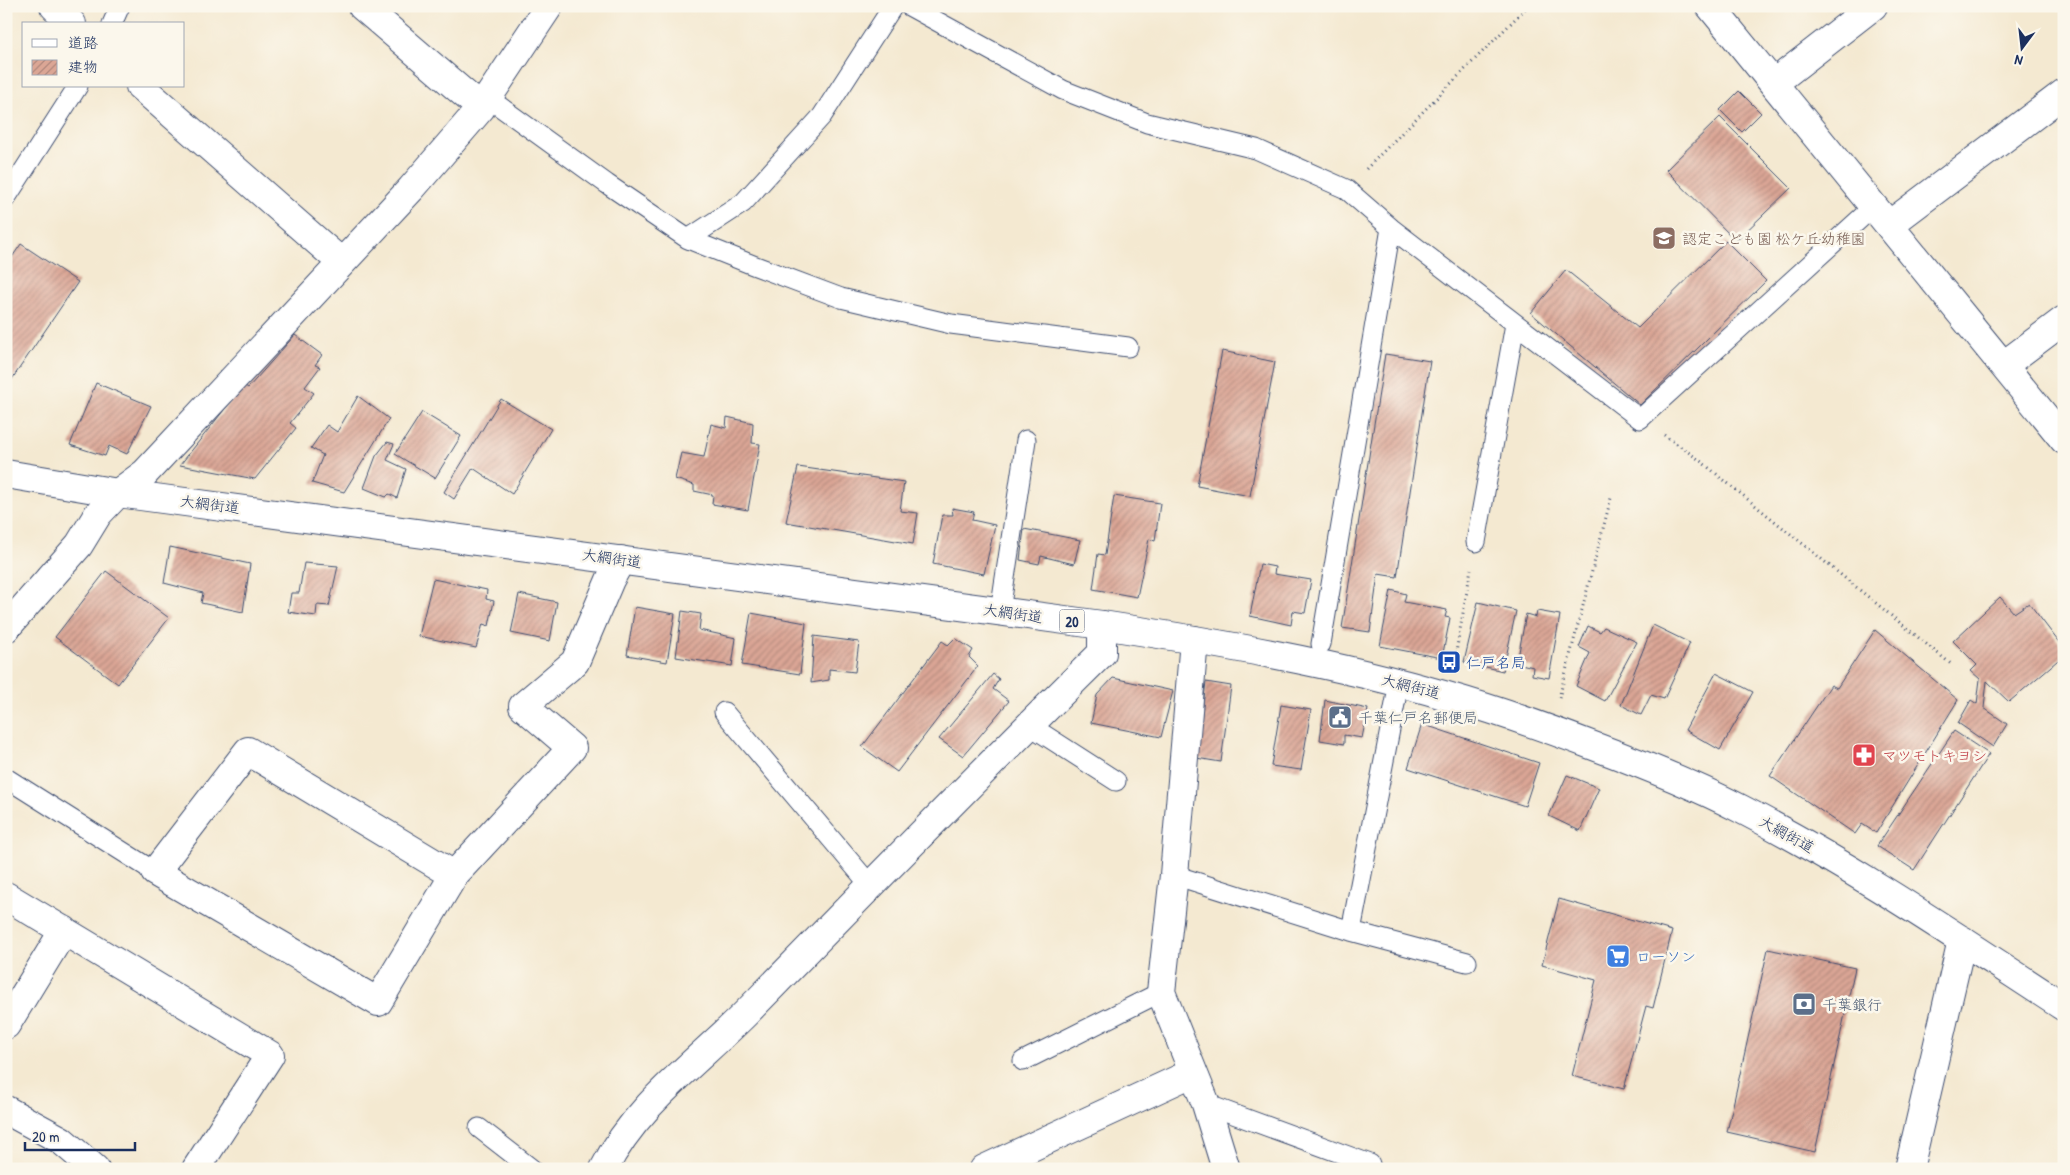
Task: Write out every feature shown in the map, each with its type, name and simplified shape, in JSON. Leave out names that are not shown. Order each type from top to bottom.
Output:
[{"type":"street","points":[[54,6],[70,22]]},
{"type":"street","points":[[362,6],[484,103]]},
{"type":"street","points":[[6,628],[79,545],[98,514],[118,492],[145,473],[410,189],[484,103],[549,6]]},
{"type":"street","points":[[1710,6],[2064,440]]},
{"type":"street","points":[[1774,83],[1873,6]]},
{"type":"street","points":[[142,88],[341,262]]},
{"type":"street","points":[[1881,216],[2064,93]]},
{"type":"street","points":[[2004,365],[2064,320]]},
{"type":"street","name":"大網街道","points":[[6,474],[118,492],[1102,625],[1194,640],[1318,664],[1399,683],[1448,696],[1635,761],[1740,808],[1843,864],[2064,1007]]},
{"type":"street","points":[[454,875],[248,751],[155,872],[378,1002],[454,875],[572,748],[523,706],[575,662],[610,580],[621,560]]},
{"type":"street","points":[[604,1169],[614,1148],[644,1111],[744,1014],[1102,653],[1102,625]]},
{"type":"street","points":[[1194,640],[1174,875],[1161,992],[1206,1104],[1226,1169]]},
{"type":"street","points":[[6,896],[270,1056],[196,1169]]},
{"type":"street","points":[[6,1025],[64,930]]},
{"type":"street","points":[[1909,1169],[1962,940]]},
{"type":"street","points":[[984,1169],[1192,1073]]},
{"type":"street","points":[[6,1110],[61,1140],[96,1169]]},
{"type":"lane","points":[[113,22],[120,6]]},
{"type":"lane","points":[[688,238],[743,203],[822,116],[893,6]]},
{"type":"lane","points":[[909,6],[1063,90],[1147,123],[1256,149],[1346,189],[1391,228],[1640,418],[1881,216]]},
{"type":"lane","points":[[6,198],[77,88]]},
{"type":"lane","points":[[484,103],[688,238],[841,298],[951,324],[1128,347]]},
{"type":"lane","points":[[1321,644],[1391,228]]},
{"type":"lane","points":[[1476,542],[1515,324]]},
{"type":"lane","points":[[1000,611],[1026,440]]},
{"type":"lane","points":[[1351,932],[1399,683]]},
{"type":"lane","points":[[724,712],[870,885]]},
{"type":"lane","points":[[1029,725],[1116,781]]},
{"type":"lane","points":[[6,778],[155,872]]},
{"type":"lane","points":[[1174,875],[1351,932],[1467,962]]},
{"type":"lane","points":[[1023,1061],[1161,992]]},
{"type":"lane","points":[[1206,1104],[1370,1164],[1371,1169]]},
{"type":"lane","points":[[479,1128],[532,1169]]},
{"type":"path","points":[[1346,189],[1528,6]]},
{"type":"path","points":[[1640,418],[1698,458],[1952,664]]},
{"type":"path","points":[[1550,730],[1611,498]]},
{"type":"path","points":[[1448,696],[1476,542]]},
{"type":"building","points":[[1739,91],[1761,113],[1742,132],[1720,110]]},
{"type":"building","points":[[1720,117],[1791,188],[1736,241],[1666,170]]},
{"type":"building","points":[[1726,241],[1766,281],[1640,405],[1531,313],[1566,270],[1638,328]]},
{"type":"building","points":[[21,244],[78,282],[6,388],[6,266]]},
{"type":"building","points":[[295,335],[322,355],[315,365],[320,367],[305,387],[314,393],[290,423],[296,428],[255,479],[180,465],[244,385],[248,388]]},
{"type":"building","points":[[1222,351],[1275,362],[1250,496],[1197,486]]},
{"type":"building","points":[[1385,354],[1430,361],[1397,577],[1378,574],[1370,632],[1342,628]]},
{"type":"building","points":[[96,383],[151,406],[127,454],[109,446],[105,456],[70,445]]},
{"type":"building","points":[[358,396],[389,419],[344,492],[312,483],[323,455],[311,448],[327,425],[337,432]]},
{"type":"building","points":[[501,399],[551,429],[512,494],[473,468],[454,499],[444,492]]},
{"type":"building","points":[[422,412],[461,436],[435,478],[395,454]]},
{"type":"building","points":[[727,417],[753,423],[752,443],[760,444],[748,510],[712,504],[713,495],[694,491],[694,485],[675,479],[681,453],[704,457],[711,424],[726,428]]},
{"type":"building","points":[[387,442],[394,444],[387,460],[406,469],[397,498],[389,494],[386,497],[364,488],[376,456]]},
{"type":"building","points":[[798,467],[904,482],[900,511],[918,513],[913,544],[786,522]]},
{"type":"building","points":[[1114,496],[1160,503],[1155,541],[1149,539],[1137,597],[1093,589],[1098,554],[1105,555]]},
{"type":"building","points":[[952,508],[974,512],[972,520],[995,525],[984,574],[933,564],[942,515],[953,515]]},
{"type":"building","points":[[1024,529],[1080,540],[1074,564],[1041,556],[1039,564],[1020,560]]},
{"type":"building","points":[[170,547],[250,564],[243,612],[201,603],[203,593],[164,583]]},
{"type":"building","points":[[304,563],[338,566],[329,606],[317,605],[316,616],[288,612],[291,593],[299,593]]},
{"type":"building","points":[[1260,564],[1275,567],[1274,574],[1311,580],[1305,613],[1293,611],[1291,625],[1250,616]]},
{"type":"building","points":[[106,571],[169,618],[118,684],[55,637]]},
{"type":"building","points":[[433,579],[487,590],[486,599],[494,601],[489,626],[483,624],[476,648],[419,636]]},
{"type":"building","points":[[1391,590],[1406,594],[1404,602],[1447,610],[1445,617],[1450,618],[1442,658],[1380,646]]},
{"type":"building","points":[[519,594],[557,602],[550,641],[511,633]]},
{"type":"building","points":[[2000,597],[2014,613],[2029,603],[2064,649],[2064,655],[2009,702],[1987,681],[1984,708],[2007,724],[1993,747],[1958,723],[1971,700],[1977,704],[1980,679],[1971,671],[1977,665],[1953,641]]},
{"type":"building","points":[[1478,602],[1516,611],[1503,671],[1464,662]]},
{"type":"building","points":[[635,607],[675,614],[667,662],[627,655]]},
{"type":"building","points":[[682,611],[701,614],[699,630],[736,638],[732,666],[676,657]]},
{"type":"building","points":[[1537,611],[1560,615],[1549,678],[1532,675],[1533,667],[1517,663],[1526,614],[1536,617]]},
{"type":"building","points":[[751,613],[806,623],[800,674],[742,665]]},
{"type":"building","points":[[1653,625],[1690,643],[1664,699],[1651,695],[1641,715],[1621,705]]},
{"type":"building","points":[[1588,626],[1600,632],[1604,627],[1637,642],[1605,701],[1576,686],[1590,653],[1579,647]]},
{"type":"building","points":[[1875,630],[1958,700],[1876,833],[1862,824],[1855,834],[1770,776],[1831,685],[1837,688]]},
{"type":"building","points":[[814,636],[859,642],[855,672],[829,669],[829,680],[811,683]]},
{"type":"building","points":[[955,638],[973,650],[969,657],[978,666],[897,772],[862,747],[942,641],[948,645]]},
{"type":"building","points":[[1716,673],[1753,692],[1720,750],[1685,730]]},
{"type":"building","points":[[993,674],[999,679],[993,689],[1009,701],[963,756],[939,739]]},
{"type":"building","points":[[1113,678],[1173,691],[1161,737],[1091,723],[1097,695]]},
{"type":"building","points":[[1206,682],[1231,686],[1221,762],[1196,758]]},
{"type":"building","points":[[1325,700],[1368,709],[1362,738],[1344,735],[1344,744],[1320,740]]},
{"type":"building","points":[[1281,705],[1311,710],[1301,770],[1271,766]]},
{"type":"building","points":[[1422,724],[1539,763],[1525,806],[1408,768]]},
{"type":"building","points":[[1954,731],[1989,754],[1914,870],[1877,846]]},
{"type":"building","points":[[1567,775],[1599,788],[1580,831],[1549,816]]},
{"type":"building","points":[[1559,899],[1672,931],[1653,1008],[1646,1006],[1624,1089],[1572,1076],[1596,980],[1542,965]]},
{"type":"building","points":[[1768,949],[1855,968],[1815,1152],[1727,1132]]},
{"type":"place","name":"認定こども園 松ケ丘幼稚園","points":[[1664,238]]},
{"type":"place","name":"仁戸名局","points":[[1449,662]]},
{"type":"place","name":"千葉仁戸名郵便局","points":[[1340,717]]},
{"type":"place","name":"マツモトキヨシ","points":[[1864,755]]},
{"type":"place","name":"ローソン","points":[[1618,956]]},
{"type":"place","name":"千葉銀行","points":[[1804,1004]]}]
